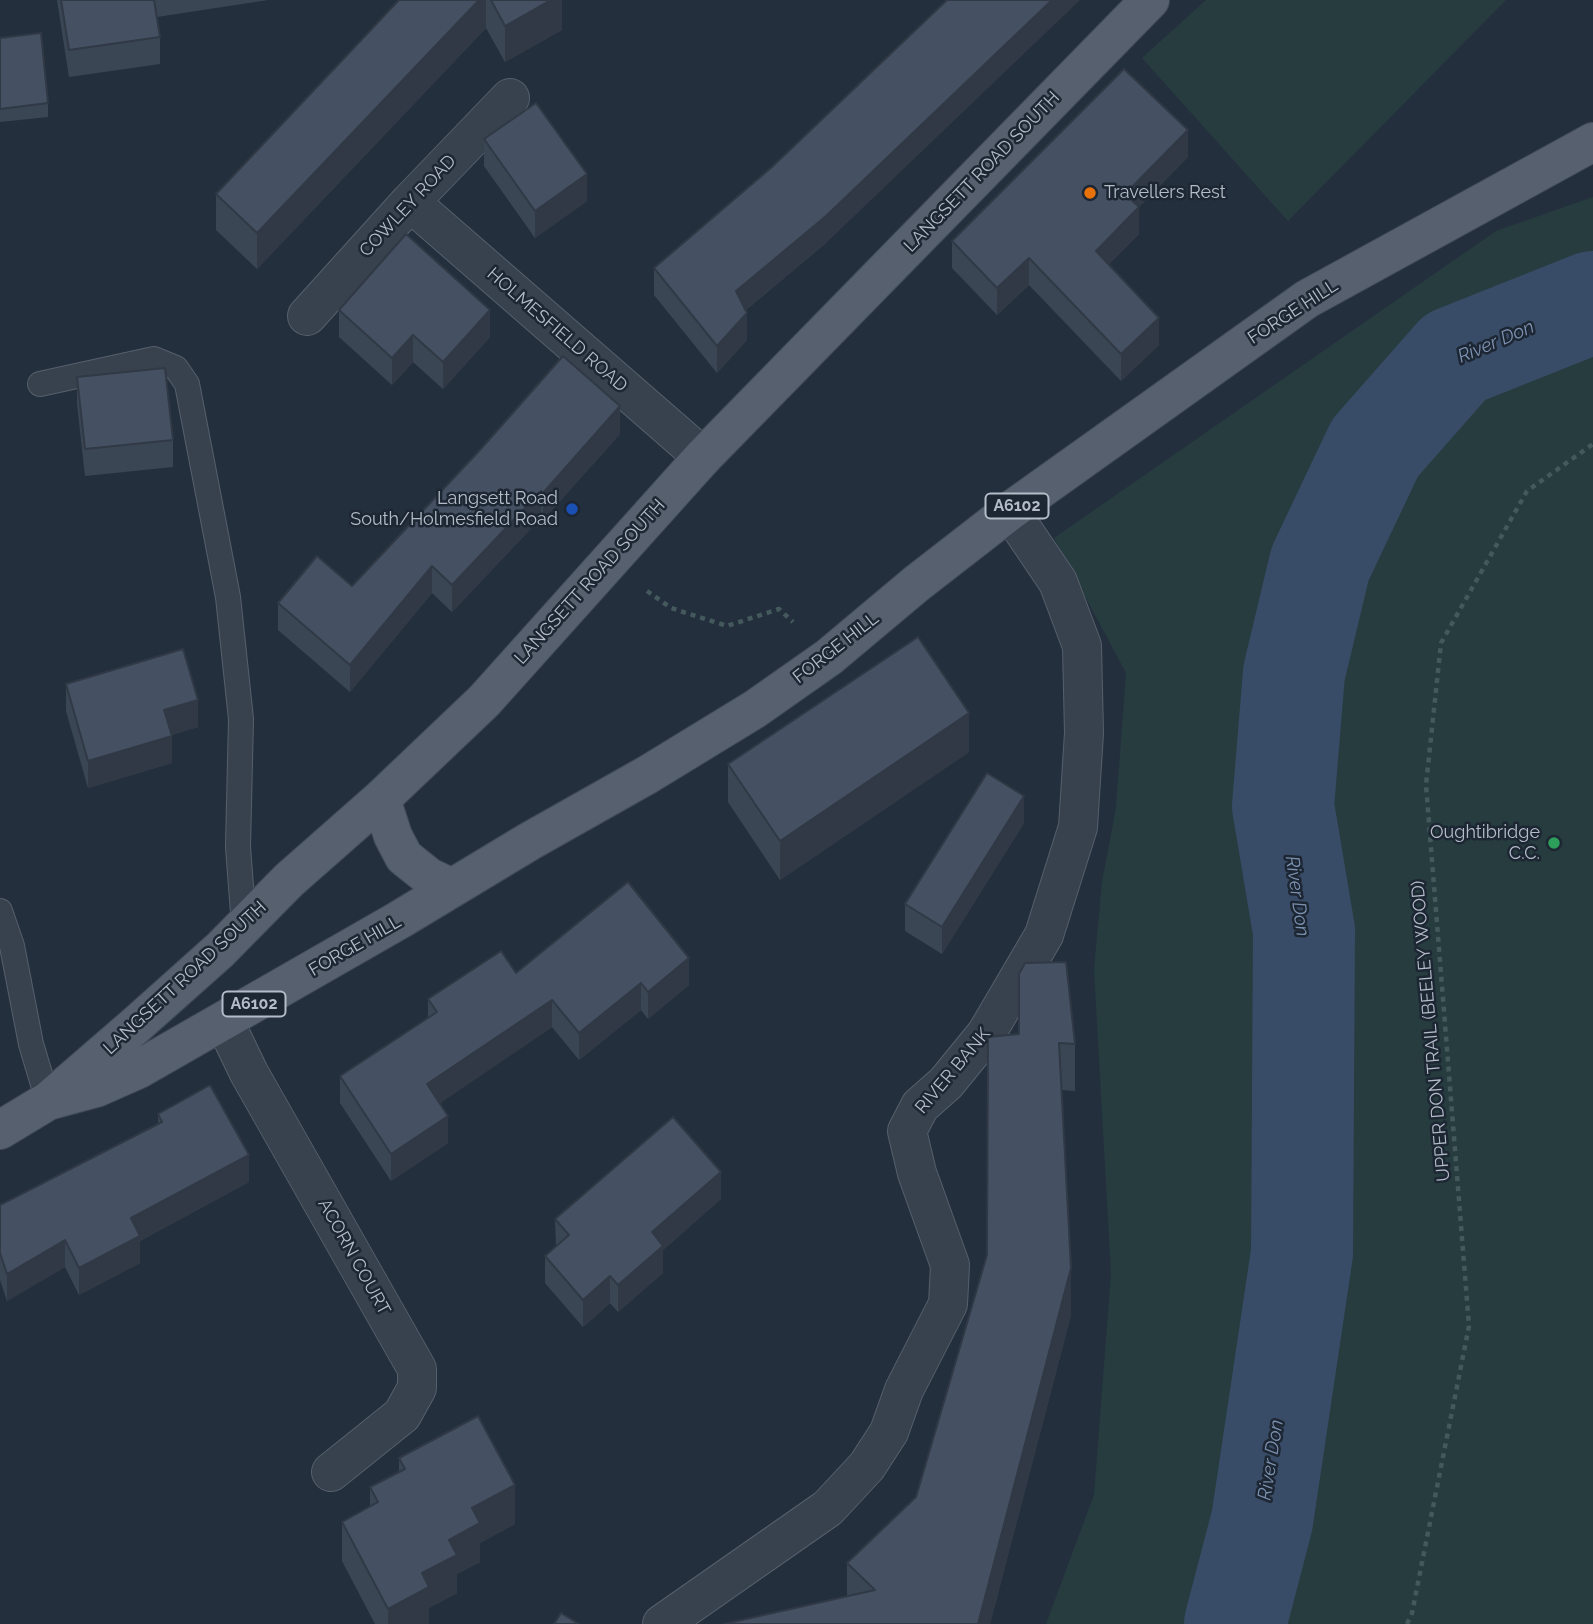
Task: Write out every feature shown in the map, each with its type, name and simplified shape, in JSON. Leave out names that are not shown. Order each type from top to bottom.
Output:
[{"type":"main road","name":"LANGSETT ROAD SOUTH","points":[[0,1130],[48,1101],[158,1005],[244,926],[289,880],[381,800],[484,701],[703,457],[1150,0]]},
{"type":"main road","name":"FORGE HILL","points":[[48,1101],[96,1088],[139,1069],[755,709],[829,657],[916,584],[1010,511],[1307,299],[1593,142]]},
{"type":"main road","points":[[381,800],[393,836],[404,857],[429,877],[452,888]]},
{"type":"street","name":"COWLEY ROAD","points":[[307,316],[510,97]]},
{"type":"street","name":"HOLMESFIELD ROAD","points":[[410,202],[703,457]]},
{"type":"street","name":"RIVER BANK","points":[[662,1624],[828,1508],[867,1466],[889,1432],[904,1390],[948,1304],[950,1265],[916,1173],[907,1131],[920,1106],[946,1083],[986,1034],[1044,935],[1078,827],[1084,733],[1082,646],[1058,582],[1010,511]]},
{"type":"street","name":"ACORN COURT","points":[[224,1021],[249,1073],[417,1370],[417,1388],[402,1415],[331,1472]]},
{"type":"lane","points":[[40,384],[154,359],[176,368],[187,384],[228,597],[240,719],[238,847],[244,926]]},
{"type":"lane","points":[[0,911],[12,946],[31,1044],[48,1101]]},
{"type":"path","name":"UPPER DON TRAIL (BEELEY WOOD)","points":[[1407,1624],[1412,1613],[1469,1326],[1426,785],[1441,643],[1527,491],[1593,443]]},
{"type":"path","points":[[606,563],[671,608],[727,626],[779,609],[829,657]]},
{"type":"green space","points":[[1206,0],[1506,0],[1288,221],[1142,58]]},
{"type":"green space","points":[[1593,197],[1593,1624],[1046,1624],[1094,1495],[1111,1273],[1094,969],[1102,882],[1116,808],[1126,673],[1054,538],[1496,231]]},
{"type":"building","points":[[61,0],[154,0],[160,37],[69,50]]},
{"type":"building","points":[[399,0],[479,0],[257,233],[216,194]]},
{"type":"building","points":[[491,0],[551,0],[505,26]]},
{"type":"building","points":[[947,0],[1052,0],[826,216],[736,291],[747,313],[717,346],[654,268],[772,167]]},
{"type":"building","points":[[41,33],[48,103],[0,109],[0,38]]},
{"type":"building","points":[[1124,69],[1188,130],[1125,194],[1139,207],[1096,251],[1159,318],[1121,354],[1029,258],[997,288],[952,241]]},
{"type":"building","points":[[536,103],[587,174],[535,211],[484,139]]},
{"type":"building","points":[[406,234],[490,310],[443,362],[413,335],[392,358],[339,310]]},
{"type":"building","points":[[563,356],[620,406],[543,493],[541,491],[452,585],[432,566],[350,665],[278,603],[317,556],[352,586],[480,450]]},
{"type":"building","points":[[165,368],[173,440],[85,449],[77,377]]},
{"type":"building","points":[[918,637],[969,713],[780,841],[728,764]]},
{"type":"building","points":[[183,649],[198,700],[164,710],[172,736],[88,761],[66,684]]},
{"type":"building","points":[[987,773],[1024,796],[942,927],[905,904]]},
{"type":"building","points":[[628,882],[689,958],[648,992],[641,983],[579,1033],[552,1000],[427,1084],[448,1116],[391,1154],[340,1076],[437,1012],[428,999],[501,951],[516,973]]},
{"type":"building","points":[[1066,962],[1075,1044],[1059,1043],[1071,1268],[978,1624],[724,1624],[875,1590],[847,1563],[916,1497],[987,1255],[988,1037],[1019,1034],[1019,974],[1025,963]]},
{"type":"building","points":[[210,1085],[249,1155],[131,1218],[140,1236],[79,1268],[65,1240],[7,1274],[0,1253],[0,1205],[162,1122],[158,1114]]},
{"type":"building","points":[[673,1117],[721,1172],[652,1232],[663,1246],[618,1285],[610,1276],[583,1300],[545,1256],[569,1235],[555,1219]]},
{"type":"building","points":[[478,1416],[515,1485],[472,1508],[480,1523],[449,1540],[457,1555],[422,1573],[429,1587],[388,1609],[342,1522],[378,1502],[370,1487],[405,1469],[399,1458]]},
{"type":"building","points":[[561,1613],[579,1624],[554,1624]]},
{"type":"waterway","name":"River Don","points":[[1235,1624],[1262,1521],[1302,1253],[1304,931],[1283,806],[1294,673],[1320,564],[1375,448],[1455,357],[1593,302]]},
{"type":"place","name":"Travellers Rest","points":[[1090,193]]},
{"type":"place","name":"Langsett Road South/Holmesfield Road","points":[[572,509]]},
{"type":"place","name":"Oughtibridge C.C.","points":[[1554,843]]}]
